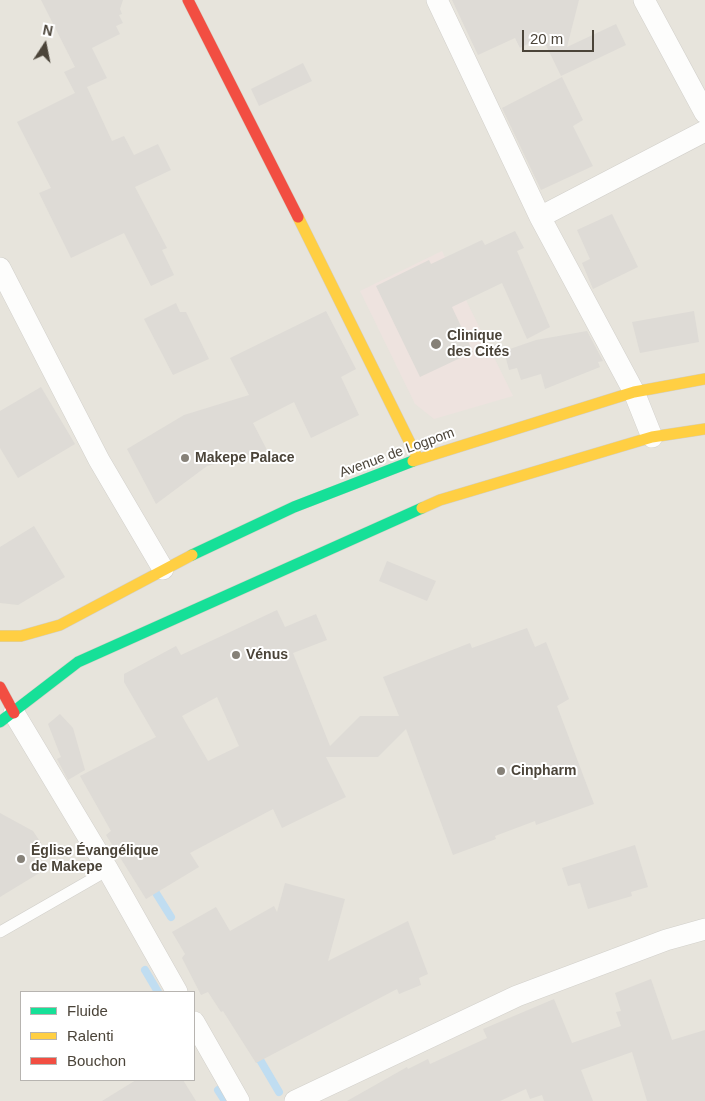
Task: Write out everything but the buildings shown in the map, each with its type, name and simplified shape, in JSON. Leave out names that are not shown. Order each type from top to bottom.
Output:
[{"type":"main road","points":[[188,0],[400,419],[418,459]]},
{"type":"main road","name":"Avenue de Logpom","points":[[0,636],[21,636],[60,625],[163,570],[294,507],[418,459],[634,392],[705,378]]},
{"type":"main road","points":[[0,687],[7,717],[78,662],[440,500],[652,437],[705,428]]},
{"type":"street","points":[[437,0],[540,217],[634,392],[652,437]]},
{"type":"street","points":[[644,0],[705,113]]},
{"type":"street","points":[[540,217],[705,131]]},
{"type":"street","points":[[0,268],[99,460],[163,570]]},
{"type":"street","points":[[7,717],[108,870],[176,991]]},
{"type":"street","points":[[295,1101],[517,996],[666,940],[705,929]]},
{"type":"street","points":[[195,1024],[239,1101]]},
{"type":"lane","points":[[0,932],[108,870]]},
{"type":"shaded area","points":[[0,0],[705,0],[705,1101],[0,1101]]},
{"type":"shaded area","name":"Clinique des Cités","points":[[442,251],[513,396],[434,419],[415,404],[360,291]]},
{"type":"waterway","points":[[151,885],[171,917]]},
{"type":"waterway","points":[[145,970],[157,991]]},
{"type":"waterway","points":[[256,1053],[279,1092]]},
{"type":"waterway","points":[[218,1090],[225,1101]]},
{"type":"traffic: fast","points":[[192,555],[294,507],[413,461]]},
{"type":"traffic: fast","points":[[0,722],[78,662],[422,508]]},
{"type":"traffic: slow","points":[[298,217],[418,459]]},
{"type":"traffic: slow","points":[[413,461],[634,392],[705,379]]},
{"type":"traffic: slow","points":[[422,508],[440,500],[652,437],[705,429]]},
{"type":"traffic: slow","points":[[0,636],[21,636],[60,625],[192,555]]},
{"type":"traffic: jam","points":[[188,0],[298,217]]},
{"type":"traffic: jam","points":[[0,687],[14,713]]},
{"type":"place","name":"Clinique des Cités","points":[[436,344]]},
{"type":"place","name":"Makepe Palace","points":[[185,458]]},
{"type":"place","name":"Vénus","points":[[236,655]]},
{"type":"place","name":"Cinpharm","points":[[501,771]]},
{"type":"place","name":"Église Évangélique de Makepe","points":[[21,859]]}]
